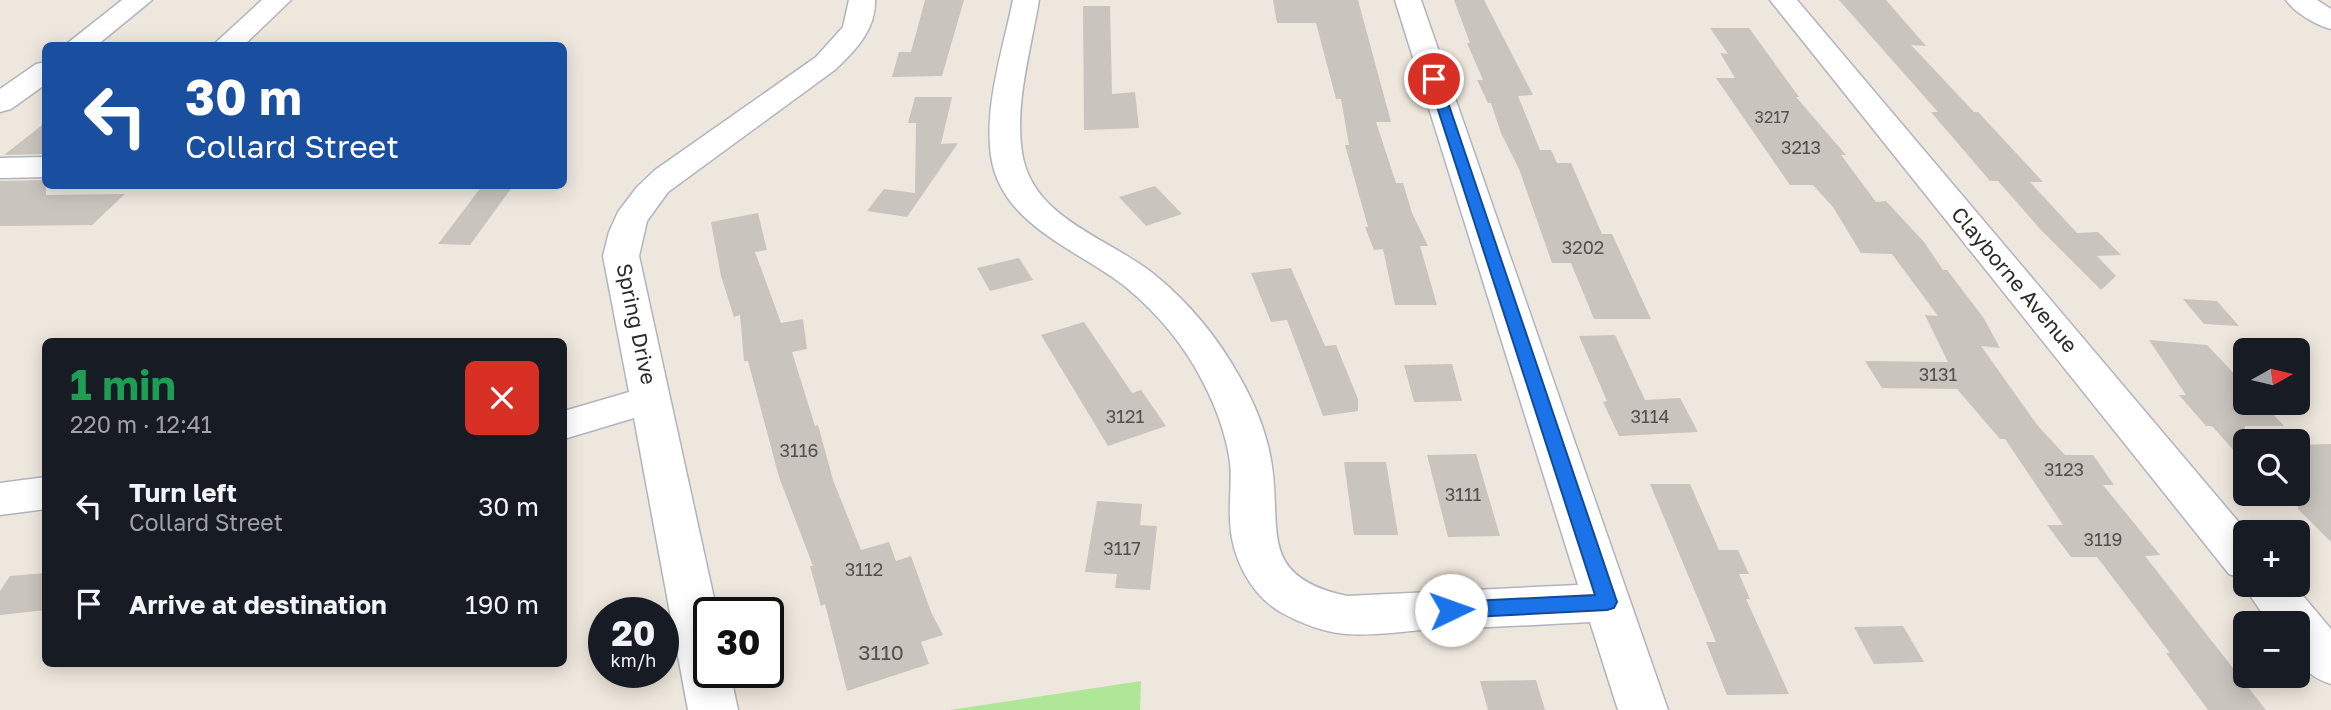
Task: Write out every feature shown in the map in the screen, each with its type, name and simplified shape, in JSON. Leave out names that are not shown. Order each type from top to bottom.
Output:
[{"type":"street","points":[[83,42],[139,0]]},
{"type":"street","points":[[231,42],[278,0]]},
{"type":"street","name":"Spring Drive","points":[[713,710],[621,256],[623,236],[630,217],[643,199],[666,177],[826,63],[841,49],[859,24],[862,0]]},
{"type":"street","points":[[1026,0],[1008,109],[1007,158],[1010,172],[1033,208],[1057,228],[1138,279],[1165,303],[1204,351],[1218,373],[1240,421],[1252,471],[1253,531],[1260,560],[1271,578],[1290,596],[1309,605],[1347,615],[1607,602]]},
{"type":"street","points":[[1408,0],[1643,710]]},
{"type":"street","name":"Clayborne Avenue","points":[[1783,0],[2233,546]]},
{"type":"street","points":[[2299,0],[2331,22]]},
{"type":"street","points":[[0,103],[42,73]]},
{"type":"street","points":[[0,168],[42,167]]},
{"type":"street","points":[[567,424],[652,399]]},
{"type":"street","points":[[0,499],[42,494]]},
{"type":"street","points":[[2275,597],[2287,611]]},
{"type":"street","points":[[2310,639],[2331,663]]},
{"type":"green space","points":[[1141,681],[1140,710],[950,710]]},
{"type":"building","points":[[925,0],[964,0],[942,76],[892,77],[899,52],[911,52]]},
{"type":"building","points":[[1273,0],[1358,0],[1391,122],[1376,122],[1396,183],[1403,183],[1412,213],[1428,246],[1420,246],[1437,305],[1395,305],[1383,249],[1374,250],[1365,227],[1368,227],[1345,145],[1349,145],[1341,99],[1336,99],[1316,23],[1277,23]]},
{"type":"building","points":[[1454,0],[1484,0],[1533,95],[1518,96],[1540,150],[1551,150],[1557,163],[1571,163],[1602,234],[1612,234],[1651,319],[1594,319],[1571,263],[1552,263],[1519,169],[1501,133],[1491,103],[1488,103],[1477,80],[1483,80],[1467,43],[1470,43]]},
{"type":"building","points":[[1839,0],[1886,0],[1926,46],[1911,45],[2043,182],[2030,182],[2077,233],[2098,232],[2121,255],[2097,256],[2116,276],[2101,290],[2041,230],[1998,181],[1990,181],[1931,112],[1938,112]]},
{"type":"building","points":[[1083,6],[1110,6],[1112,94],[1135,92],[1139,128],[1084,130]]},
{"type":"building","points":[[1710,28],[1749,28],[1799,97],[1796,97],[1846,155],[1841,155],[1876,202],[1886,201],[1924,242],[1943,270],[1947,270],[1983,317],[2000,348],[1981,346],[2038,426],[2065,455],[2093,455],[2114,485],[2103,485],[2160,555],[2145,556],[2233,668],[2233,688],[2249,688],[2266,710],[2208,710],[2166,653],[2170,653],[2097,557],[2071,557],[2047,525],[2063,525],[2005,439],[2000,439],[1957,389],[1882,388],[1865,361],[1948,362],[1925,315],[1938,316],[1892,254],[1861,253],[1833,207],[1813,185],[1790,185],[1716,78],[1735,78],[1720,53],[1728,54]]},
{"type":"building","points":[[915,97],[952,97],[941,144],[958,143],[907,217],[867,211],[884,189],[915,193],[916,123],[908,123]]},
{"type":"building","points":[[42,125],[42,154],[4,155]]},
{"type":"building","points":[[42,180],[42,189],[46,189],[46,195],[125,194],[92,225],[0,226],[0,181]]},
{"type":"building","points":[[1155,186],[1182,214],[1146,226],[1119,197]]},
{"type":"building","points":[[480,189],[511,189],[470,245],[438,244]]},
{"type":"building","points":[[758,213],[767,250],[755,252],[781,323],[803,319],[807,349],[792,352],[815,426],[818,425],[833,480],[861,550],[889,542],[896,561],[911,556],[931,612],[943,635],[921,642],[929,664],[847,691],[825,604],[821,606],[810,566],[813,566],[779,477],[748,361],[744,361],[740,315],[734,317],[721,276],[711,222]]},
{"type":"building","points":[[1019,258],[1033,280],[990,291],[977,268]]},
{"type":"building","points":[[1291,268],[1325,346],[1336,345],[1358,399],[1358,411],[1323,416],[1287,320],[1271,322],[1251,273]]},
{"type":"building","points":[[2183,299],[2217,301],[2239,326],[2204,324]]},
{"type":"building","points":[[1084,322],[1132,393],[1141,390],[1166,426],[1108,446],[1041,335]]},
{"type":"building","points":[[1615,335],[1645,400],[1680,398],[1698,432],[1619,436],[1603,402],[1607,401],[1579,336]]},
{"type":"building","points":[[2149,340],[2207,345],[2233,372],[2233,415],[2274,415],[2284,426],[2245,426],[2245,429],[2233,429],[2233,450],[2212,426],[2206,426],[2179,395],[2186,395]]},
{"type":"building","points":[[1452,364],[1462,401],[1414,402],[1404,365]]},
{"type":"building","points":[[2331,444],[2331,542],[2298,509],[2298,506],[2310,506],[2310,445]]},
{"type":"building","points":[[1476,454],[1500,536],[1448,537],[1427,455]]},
{"type":"building","points":[[1344,462],[1386,462],[1398,535],[1354,535]]},
{"type":"building","points":[[1650,484],[1690,484],[1719,550],[1738,550],[1749,574],[1739,574],[1750,599],[1746,599],[1789,694],[1727,695],[1706,642],[1716,642]]},
{"type":"building","points":[[1097,501],[1142,504],[1140,525],[1157,526],[1150,590],[1115,588],[1117,574],[1085,572]]},
{"type":"building","points":[[42,573],[42,610],[0,615],[0,591],[10,576]]},
{"type":"building","points":[[1903,626],[1924,662],[1874,664],[1854,627]]},
{"type":"building","points":[[1536,680],[1545,710],[1488,710],[1480,681]]},
{"type":"route","points":[[1434,79],[1607,602],[1451,610]]}]
